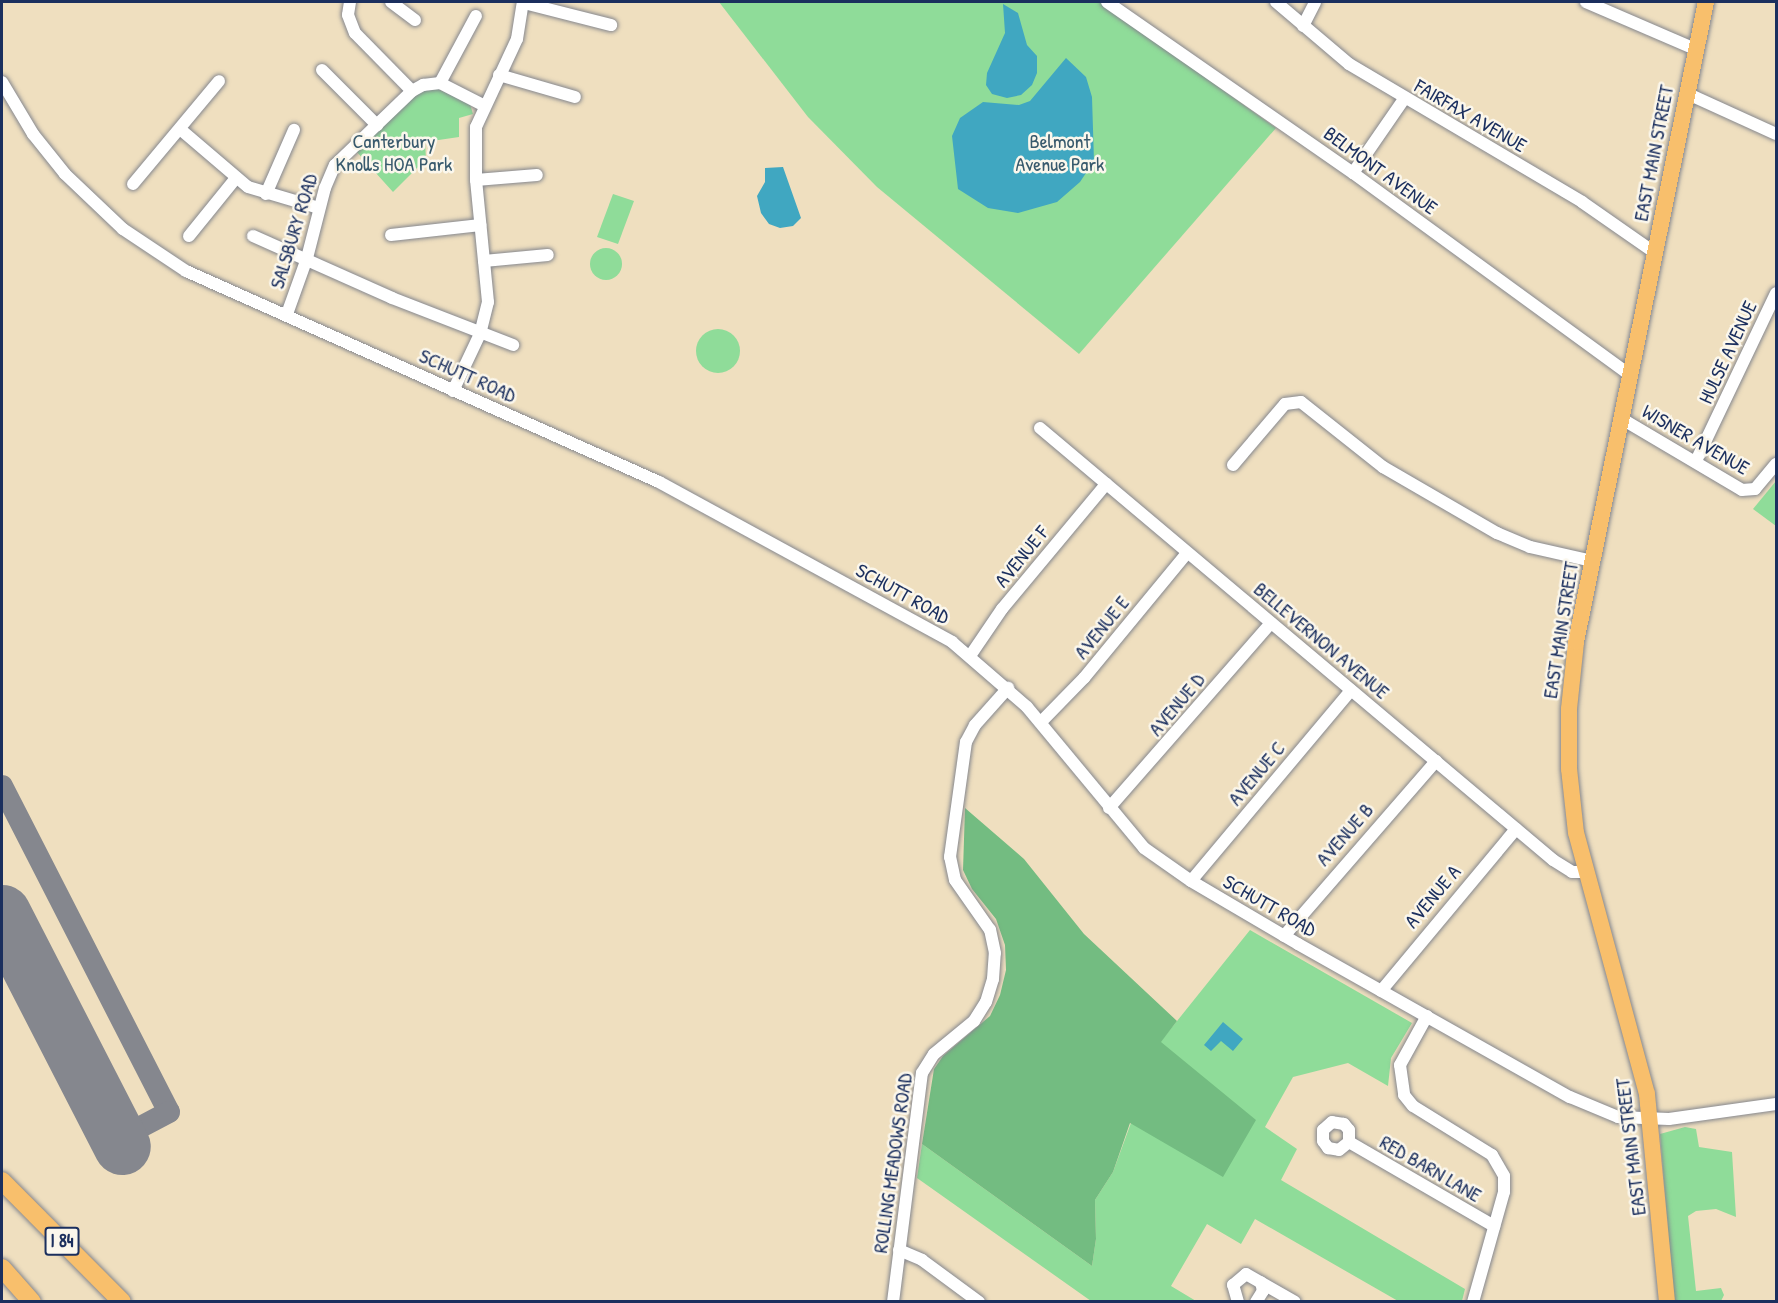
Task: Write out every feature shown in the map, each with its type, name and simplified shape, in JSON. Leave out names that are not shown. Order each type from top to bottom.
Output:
[{"type":"highway","name":"I 84","points":[[2,1181],[122,1302]]},
{"type":"highway","points":[[2,1268],[32,1302]]},
{"type":"main road","name":"EAST MAIN STREET","points":[[1667,1302],[1649,1119],[1637,1050],[1584,872],[1573,817],[1569,709],[1573,656],[1706,2]]},
{"type":"street","points":[[350,2],[348,15],[355,33],[412,91],[440,84],[483,105]]},
{"type":"street","points":[[391,2],[415,20]]},
{"type":"street","points":[[453,391],[480,334],[488,302],[476,180],[476,127],[483,105],[517,39],[524,2],[611,25]]},
{"type":"street","name":"BELMONT AVENUE","points":[[1107,2],[1353,173],[1630,375]]},
{"type":"street","name":"FAIRFAX AVENUE","points":[[1276,2],[1350,64],[1404,99],[1582,202],[1655,252]]},
{"type":"street","points":[[1303,26],[1315,2]]},
{"type":"street","points":[[1586,2],[1695,49]]},
{"type":"street","points":[[440,84],[476,16]]},
{"type":"street","points":[[322,70],[377,125]]},
{"type":"street","points":[[499,75],[575,97]]},
{"type":"street","points":[[133,184],[219,81]]},
{"type":"street","name":"SCHUTT ROAD","points":[[2,82],[53,160],[123,229],[202,280],[287,314],[453,391],[659,482],[911,618],[970,656],[1008,688],[1041,722],[1144,848],[1191,881],[1284,936],[1594,1109],[1618,1117],[1649,1119],[1776,1104]]},
{"type":"street","name":"SALSBURY ROAD","points":[[287,314],[307,258],[319,208],[336,165],[412,91]]},
{"type":"street","points":[[1686,93],[1776,134]]},
{"type":"street","points":[[1353,173],[1404,99]]},
{"type":"street","points":[[180,129],[236,178],[266,194],[319,208]]},
{"type":"street","points":[[266,194],[294,130]]},
{"type":"street","points":[[476,180],[537,175]]},
{"type":"street","points":[[189,236],[236,178]]},
{"type":"street","points":[[391,234],[480,225]]},
{"type":"street","points":[[253,236],[307,258],[392,298],[513,345]]},
{"type":"street","points":[[484,261],[548,255]]},
{"type":"street","name":"HULSE AVENUE","points":[[1696,461],[1776,293]]},
{"type":"street","points":[[1233,465],[1285,404],[1302,402],[1383,467],[1497,533],[1530,547],[1592,561]]},
{"type":"street","name":"WISNER AVENUE","points":[[1622,418],[1748,491],[1755,489],[1776,464]]},
{"type":"street","name":"BELLEVERNON AVENUE","points":[[1040,428],[1516,829],[1566,869],[1584,872]]},
{"type":"street","name":"AVENUE F","points":[[970,656],[1002,609],[1106,484]]},
{"type":"street","name":"AVENUE E","points":[[1041,722],[1084,678],[1187,553]]},
{"type":"street","name":"AVENUE D","points":[[1109,808],[1271,623]]},
{"type":"street","name":"ROLLING MEADOWS ROAD","points":[[892,1302],[922,1073],[934,1054],[978,1016],[993,979],[995,953],[990,930],[955,880],[950,857],[966,742],[975,725],[1008,688]]},
{"type":"street","name":"AVENUE C","points":[[1191,881],[1351,690]]},
{"type":"street","name":"AVENUE B","points":[[1284,936],[1436,761]]},
{"type":"street","name":"AVENUE A","points":[[1381,991],[1516,829]]},
{"type":"street","points":[[1427,1017],[1402,1059],[1401,1089],[1413,1106],[1497,1160],[1504,1181],[1473,1302]]},
{"type":"street","name":"RED BARN LANE","points":[[1348,1142],[1494,1226]]},
{"type":"street","points":[[899,1250],[922,1260],[979,1302]]},
{"type":"street","points":[[1238,1302],[1232,1289],[1238,1277],[1251,1274],[1295,1302]]},
{"type":"street","points":[[1256,1302],[1263,1291],[1261,1282]]},
{"type":"green space","name":"Belmont Avenue Park","points":[[719,2],[1100,2],[1276,128],[1079,354],[877,187],[808,117]]},
{"type":"green space","name":"Canterbury Knolls HOA Park","points":[[438,89],[470,104],[473,114],[459,118],[459,137],[425,142],[426,159],[393,192],[356,151],[422,91]]},
{"type":"green space","points":[[613,194],[634,201],[618,244],[597,237]]},
{"type":"green space","points":[[606,248],[617,253],[622,264],[617,275],[606,280],[595,275],[590,264],[595,253]]},
{"type":"green space","points":[[718,329],[727,330],[734,335],[739,342],[739,360],[734,367],[727,372],[718,373],[709,372],[702,367],[697,360],[696,351],[697,342],[702,335],[709,330]]},
{"type":"green space","points":[[1776,481],[1776,526],[1753,509]]},
{"type":"green space","points":[[965,808],[1024,859],[1084,934],[1177,1021],[1161,1042],[1256,1120],[1223,1177],[1130,1123],[1113,1172],[1095,1200],[1096,1239],[1092,1266],[922,1144],[934,1069],[943,1056],[990,1016],[1000,995],[1006,970],[1005,945],[996,919],[972,889],[963,870]]},
{"type":"green space","points":[[1250,930],[1412,1023],[1391,1058],[1388,1086],[1348,1063],[1293,1077],[1265,1127],[1297,1149],[1281,1180],[1465,1289],[1462,1301],[1398,1301],[1255,1219],[1241,1244],[1207,1224],[1171,1286],[1196,1301],[1091,1301],[917,1178],[922,1144],[1092,1266],[1096,1239],[1095,1200],[1113,1172],[1161,1041]]},
{"type":"green space","points":[[1685,1127],[1696,1129],[1699,1147],[1732,1152],[1736,1217],[1716,1209],[1696,1211],[1688,1216],[1696,1291],[1721,1288],[1724,1295],[1721,1301],[1674,1301],[1660,1134]]},
{"type":"water","points":[[1003,4],[1018,13],[1027,45],[1037,56],[1037,73],[1032,85],[1021,95],[1007,98],[992,94],[986,85],[987,73],[1005,33]]},
{"type":"water","points":[[1066,58],[1086,77],[1092,97],[1094,161],[1080,182],[1057,202],[1018,213],[988,208],[958,189],[952,136],[960,118],[983,102],[1019,105],[1030,101]]},
{"type":"water","points":[[783,167],[801,218],[793,226],[780,228],[769,224],[761,213],[757,196],[765,182],[765,168]]},
{"type":"water","points":[[1223,1022],[1243,1039],[1233,1051],[1221,1041],[1211,1051],[1204,1045]]},
{"type":"taxiway","points":[[2,786],[169,1112],[118,1139]]},
{"type":"runway","points":[[2,913],[122,1146]]}]
